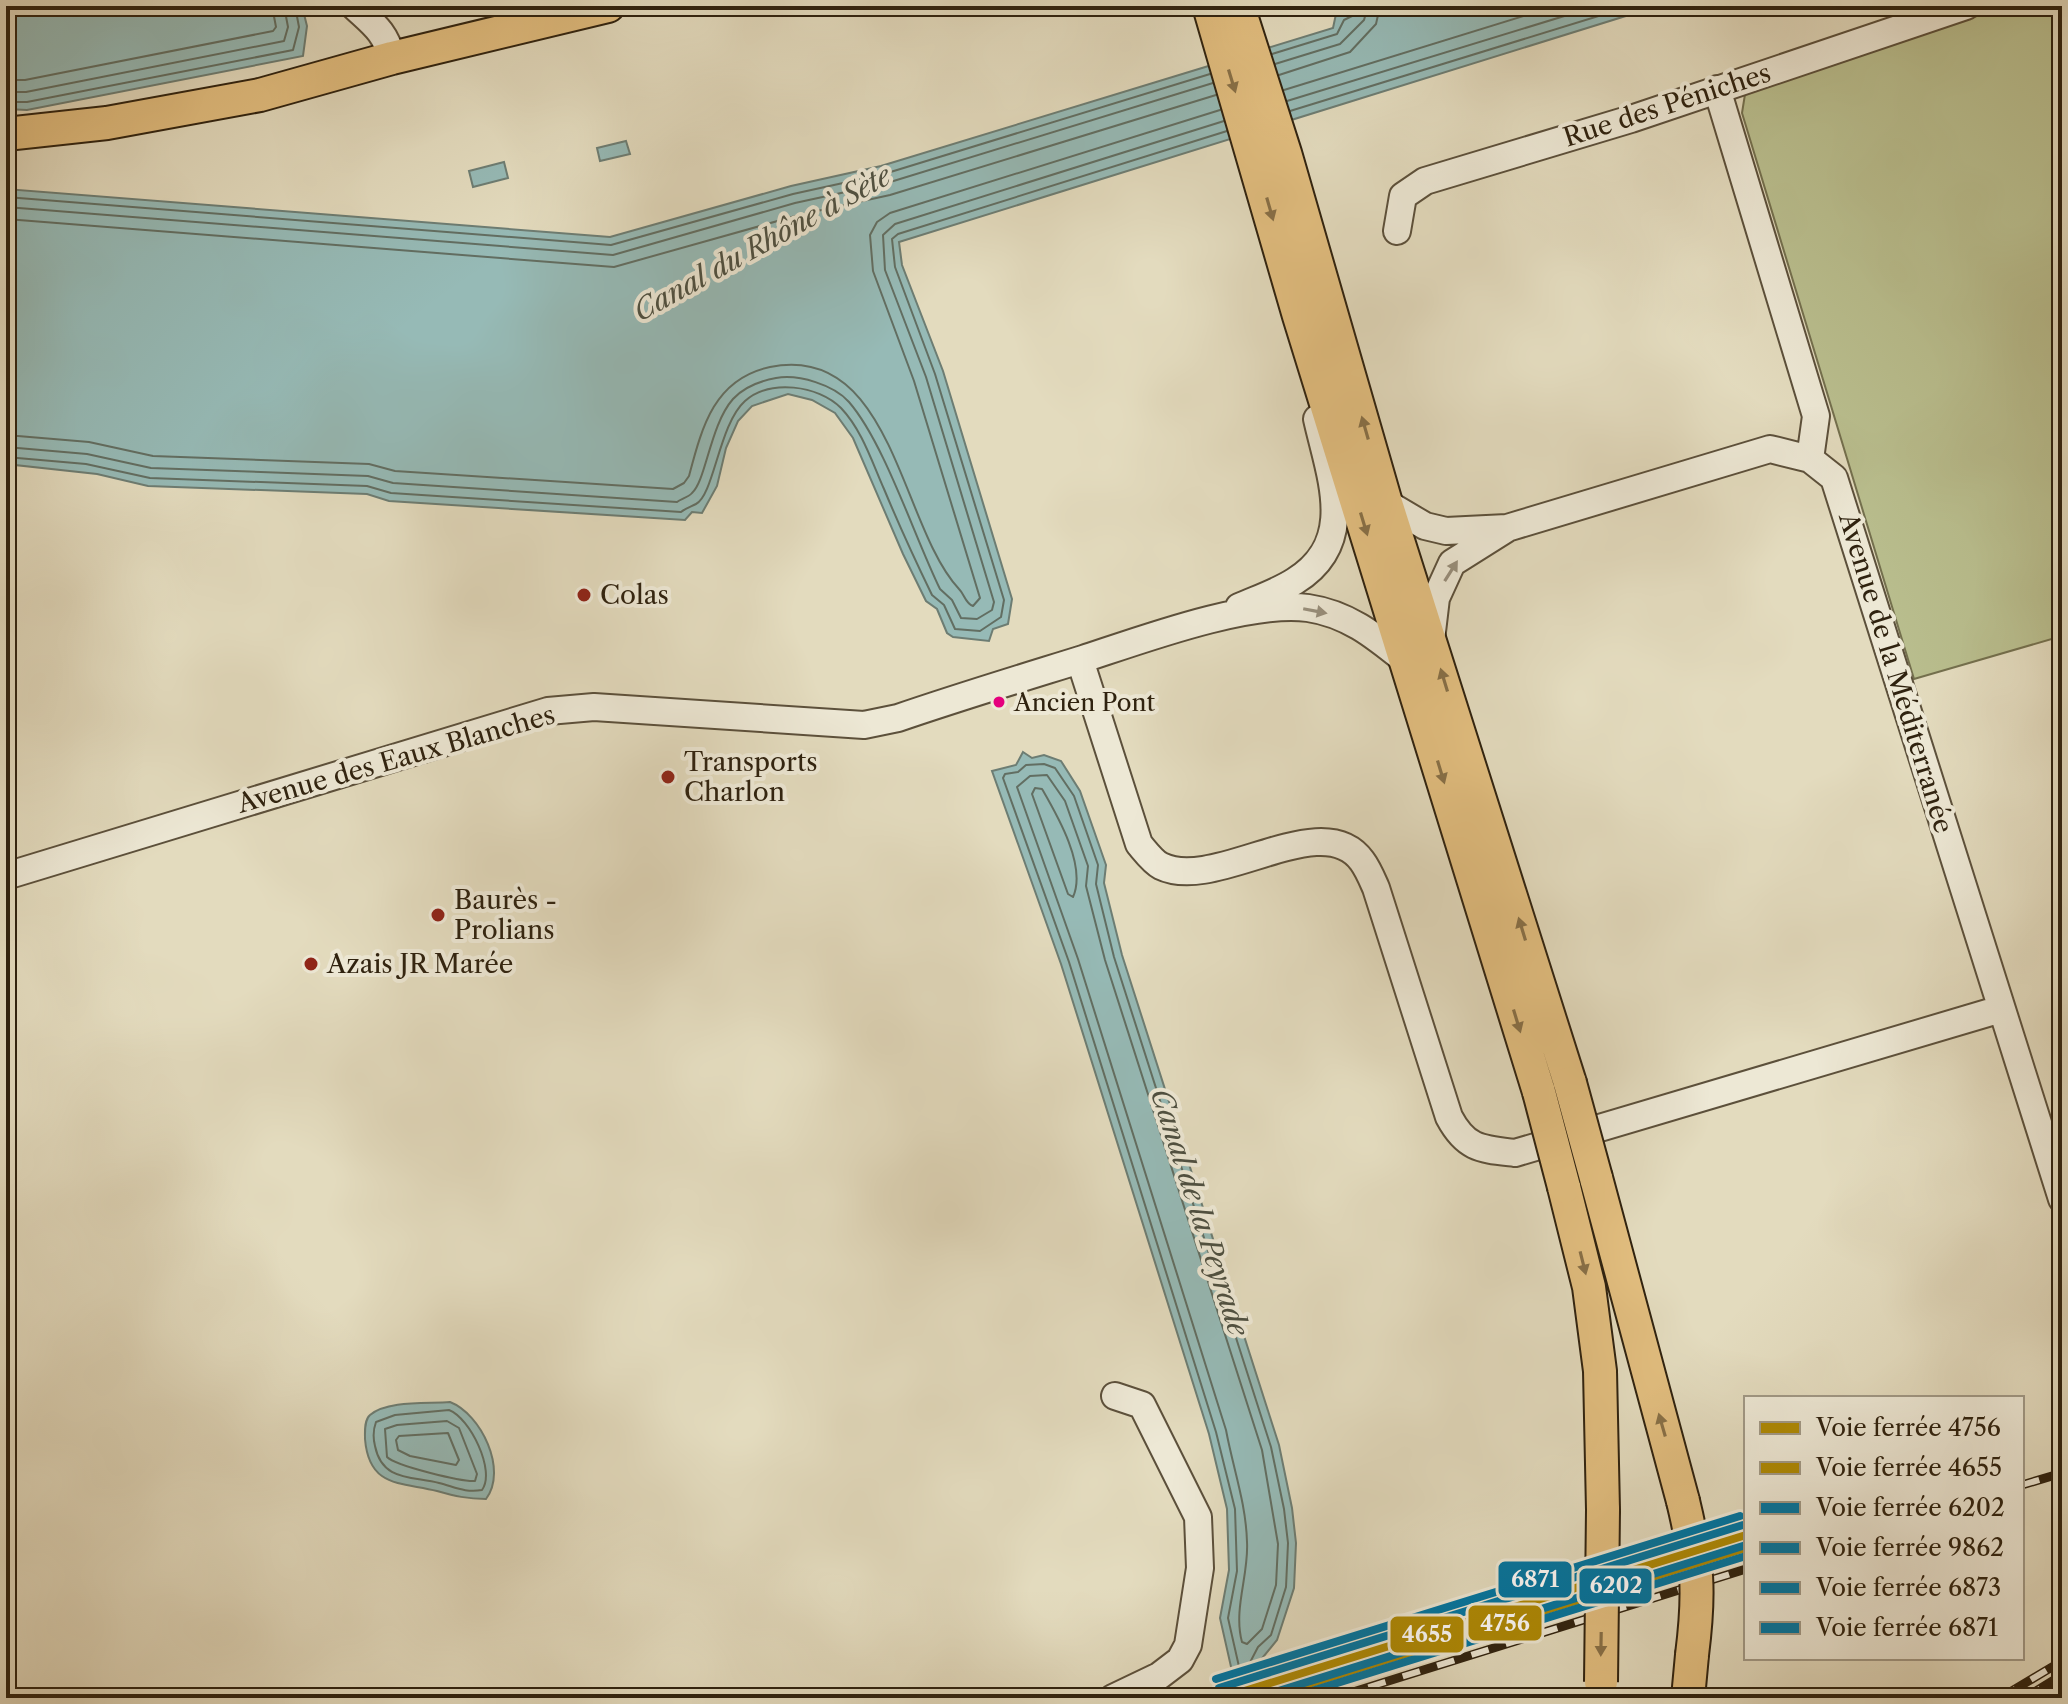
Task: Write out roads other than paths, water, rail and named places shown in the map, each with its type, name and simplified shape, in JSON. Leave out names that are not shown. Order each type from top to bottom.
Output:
[{"type":"main road","points":[[6,134],[107,123],[260,95],[392,58],[608,6]]},
{"type":"main road","points":[[1209,6],[1271,158],[1431,640],[1570,1083],[1695,1551],[1700,1594],[1688,1698]]},
{"type":"main road","points":[[1238,6],[1271,158],[1299,316],[1539,1092],[1589,1287],[1600,1371],[1602,1690]]},
{"type":"street","points":[[354,6],[379,26],[388,40],[392,58]]},
{"type":"street","name":"Rue des Péniches","points":[[1397,231],[1403,196],[1425,181],[1966,6]]},
{"type":"street","points":[[1386,503],[1425,526],[1446,531],[1507,528],[1770,449],[1810,459],[1816,416],[1717,89]]},
{"type":"street","name":"Avenue des Eaux Blanches","points":[[6,876],[548,711],[594,707],[739,720],[864,725],[898,718],[1211,620],[1295,581],[1325,556],[1331,537],[1336,502],[1303,361],[1299,316]]},
{"type":"street","name":"Avenue de la Méditerranée","points":[[1810,459],[1834,478],[2062,1199]]},
{"type":"street","points":[[1431,640],[1436,598],[1452,563],[1507,528]]},
{"type":"street","name":"Avenue des Eaux Blanches","points":[[1211,620],[1305,608],[1340,616],[1358,625],[1407,662]]},
{"type":"street","points":[[1080,660],[1139,844],[1160,865],[1185,873],[1315,841],[1339,844],[1361,858],[1376,888],[1449,1117],[1461,1139],[1484,1150],[1515,1153],[2001,1009]]},
{"type":"street","points":[[1113,1698],[1172,1668],[1188,1645],[1201,1539],[1198,1517],[1142,1405],[1115,1396]]},
{"type":"water","points":[[6,6],[302,6],[307,26],[303,56],[27,110],[6,109]]},
{"type":"water","name":"Canal du Rhône à Sète","points":[[1361,6],[1658,6],[899,242],[902,265],[943,371],[1012,599],[1008,624],[993,629],[989,641],[953,637],[947,633],[937,609],[926,601],[903,554],[853,438],[835,413],[812,400],[788,394],[752,406],[738,421],[726,448],[717,486],[702,513],[692,512],[685,520],[389,501],[367,494],[148,486],[97,474],[6,464],[6,189],[610,237],[791,186],[881,166],[1333,28],[1336,14]]},
{"type":"water","points":[[626,141],[630,154],[600,161],[597,148]]},
{"type":"water","points":[[504,162],[508,178],[473,187],[469,171]]},
{"type":"water","name":"Canal de la Peyrade","points":[[1023,752],[1032,758],[1044,755],[1061,761],[1080,791],[1106,865],[1104,883],[1122,955],[1279,1445],[1296,1543],[1294,1588],[1277,1640],[1259,1662],[1250,1698],[1232,1698],[1234,1680],[1220,1618],[1229,1570],[1227,1509],[1209,1434],[1061,964],[992,771],[1016,765]]},
{"type":"water","points":[[450,1402],[472,1418],[488,1444],[494,1473],[486,1499],[399,1484],[380,1475],[368,1455],[365,1430],[370,1415],[397,1405]]},
{"type":"railway","points":[[2024,1484],[2062,1473]]},
{"type":"railway","points":[[1334,1698],[1744,1570]]},
{"type":"railway","points":[[2000,1698],[2062,1661]]},
{"type":"railway","points":[[2025,1698],[2062,1675]]},
{"type":"rail line","name":"6871","points":[[1216,1679],[1740,1516]]},
{"type":"rail line","name":"9862","points":[[1219,1688],[1743,1525]]},
{"type":"rail line","name":"4655","points":[[1222,1698],[1744,1536]]},
{"type":"rail line","name":"6202","points":[[1256,1698],[1744,1546]]},
{"type":"rail line","name":"4756","points":[[1264,1698],[1744,1549]]},
{"type":"rail line","name":"6873","points":[[1289,1698],[1744,1557]]},
{"type":"place","name":"Colas","points":[[584,595]]},
{"type":"place","name":"Ancien Pont","points":[[999,702]]},
{"type":"place","name":"Transports Charlon","points":[[668,777]]},
{"type":"place","name":"Baurès - Prolians","points":[[438,915]]},
{"type":"place","name":"Azais JR Marée","points":[[311,964]]}]
